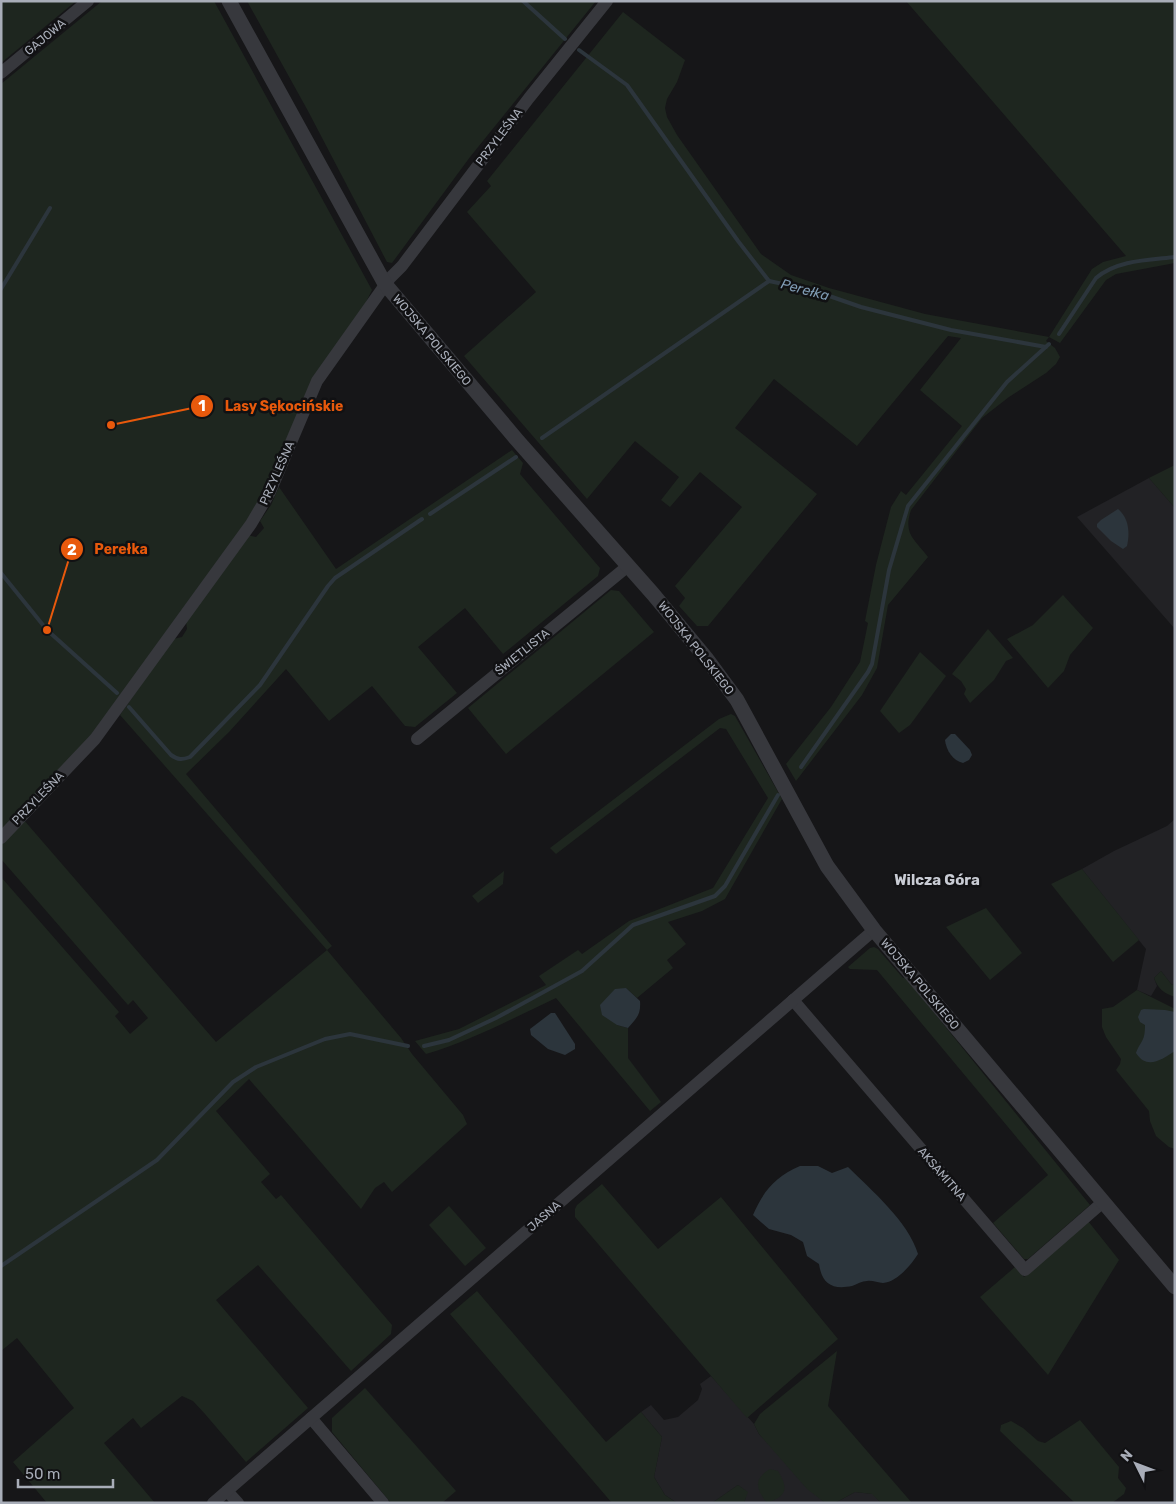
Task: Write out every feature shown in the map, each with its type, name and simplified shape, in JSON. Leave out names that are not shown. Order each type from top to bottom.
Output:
[{"type":"street","name":"GAJOWA","points":[[1,73],[88,1]]},
{"type":"street","name":"WOJSKA POLSKIEGO","points":[[229,1],[385,284],[699,649],[737,700],[827,866],[874,930],[1175,1287]]},
{"type":"street","name":"PRZYLEŚNA","points":[[1,838],[95,739],[255,518],[270,492],[317,381],[385,284],[402,266],[529,98],[607,1]]},
{"type":"street","name":"ŚWIETLISTA","points":[[416,739],[628,566]]},
{"type":"street","name":"JASNA","points":[[213,1503],[874,930]]},
{"type":"street","name":"AKSAMITNA","points":[[793,1000],[1025,1270],[1103,1202]]},
{"type":"street","points":[[311,1418],[384,1503]]},
{"type":"street","points":[[227,1491],[238,1503]]},
{"type":"shaded area","points":[[1,1],[76,1],[1,63]]},
{"type":"shaded area","points":[[102,1],[214,1],[372,290],[363,308],[308,391],[253,515],[93,737],[1,835],[1,84]]},
{"type":"shaded area","points":[[247,1],[596,1],[470,157],[392,263],[387,262],[308,111]]},
{"type":"shaded area","points":[[906,1],[1175,1],[1175,263],[1116,274],[1106,280],[1060,343],[1049,337],[1092,269],[1103,262],[1126,256]]},
{"type":"shaded area","points":[[623,12],[685,60],[677,82],[667,99],[665,108],[667,117],[677,135],[761,254],[791,275],[829,288],[925,314],[1049,337],[1046,341],[1055,348],[1060,357],[1056,364],[982,418],[911,510],[908,525],[909,531],[914,541],[928,557],[888,605],[877,668],[862,695],[796,781],[786,764],[831,707],[860,662],[868,623],[865,621],[876,565],[891,507],[901,491],[906,495],[962,426],[920,390],[961,338],[948,336],[857,446],[774,379],[735,428],[817,494],[708,626],[697,626],[679,606],[685,598],[675,586],[742,507],[700,472],[670,507],[661,500],[679,477],[635,441],[587,499],[464,356],[536,292],[467,212],[491,186],[487,181]]},
{"type":"shaded area","points":[[512,450],[523,463],[520,474],[600,568],[598,576],[503,654],[465,608],[418,647],[457,693],[415,727],[405,726],[372,686],[329,721],[286,669],[229,732],[186,774],[332,946],[327,950],[120,715],[173,639],[182,637],[187,629],[186,621],[247,535],[256,537],[264,528],[260,521],[271,505],[279,487],[336,569]]},
{"type":"shaded area","points":[[1175,465],[1175,508],[1149,478]]},
{"type":"shaded area","points":[[1149,478],[1175,508],[1175,629],[1077,517]]},
{"type":"shaded area","points":[[1118,509],[1126,521],[1128,531],[1127,546],[1123,549],[1111,541],[1097,527],[1101,520]]},
{"type":"shaded area","points":[[611,590],[619,591],[654,632],[506,754],[468,708]]},
{"type":"shaded area","points":[[1063,595],[1093,628],[1070,655],[1064,671],[1048,688],[1007,639],[1033,625]]},
{"type":"shaded area","points":[[988,629],[1013,658],[1006,661],[994,680],[970,703],[964,694],[966,689],[961,681],[952,674]]},
{"type":"shaded area","points":[[920,652],[946,676],[910,725],[899,733],[880,711]]},
{"type":"shaded area","points":[[731,714],[735,716],[782,799],[725,899],[702,911],[668,922],[686,944],[667,960],[673,968],[637,998],[626,988],[617,1025],[628,1028],[628,1058],[661,1102],[650,1111],[556,998],[476,1036],[426,1054],[415,1041],[459,1029],[546,985],[539,976],[578,950],[582,954],[629,921],[713,888],[768,798],[726,729],[720,728],[556,854],[550,848],[719,719]]},
{"type":"shaded area","points":[[951,734],[955,734],[970,750],[972,755],[969,760],[963,763],[959,762],[951,754],[945,740]]},
{"type":"shaded area","points":[[23,819],[216,1042],[327,950],[463,1115],[467,1124],[392,1192],[384,1182],[375,1188],[361,1209],[249,1079],[216,1111],[270,1174],[261,1182],[276,1199],[281,1195],[392,1325],[391,1334],[351,1371],[258,1265],[216,1300],[308,1408],[246,1462],[193,1401],[182,1396],[141,1428],[133,1418],[104,1443],[155,1503],[47,1503],[13,1462],[74,1408],[17,1338],[1,1351],[1,877],[119,1012],[115,1016],[130,1034],[148,1018],[133,1000],[128,1005],[1,859],[1,843]]},
{"type":"shaded area","points":[[1175,819],[1175,983],[1172,985],[1161,971],[1154,978],[1157,986],[1151,996],[1137,990],[1146,949],[1082,869],[1114,851],[1167,826]]},
{"type":"shaded area","points":[[1082,869],[1139,940],[1113,962],[1051,884]]},
{"type":"shaded area","points":[[504,871],[503,884],[478,903],[472,896]]},
{"type":"shaded area","points":[[986,908],[1022,953],[990,980],[946,927]]},
{"type":"shaded area","points":[[870,948],[878,949],[903,978],[905,977],[1090,1205],[1028,1259],[1024,1259],[993,1223],[1048,1175],[877,970],[850,969],[848,967]]},
{"type":"shaded area","points":[[1161,971],[1172,985],[1175,983],[1175,997],[1157,985],[1154,978]]},
{"type":"shaded area","points":[[626,988],[640,1001],[638,1016],[628,1028],[617,1025],[602,1015],[600,1005],[615,989]]},
{"type":"shaded area","points":[[1137,990],[1175,1009],[1175,1149],[1169,1147],[1156,1136],[1150,1121],[1149,1111],[1116,1070],[1121,1059],[1106,1037],[1102,1027],[1102,1009],[1113,1007]]},
{"type":"shaded area","points":[[1141,1010],[1175,1012],[1175,1051],[1165,1058],[1154,1062],[1145,1061],[1136,1053],[1144,1035],[1145,1025],[1140,1022],[1138,1017]]},
{"type":"shaded area","points":[[551,1013],[555,1013],[575,1044],[575,1049],[565,1055],[548,1049],[531,1035],[530,1029]]},
{"type":"shaded area","points":[[800,1166],[818,1166],[832,1173],[848,1167],[878,1196],[906,1230],[918,1254],[912,1263],[893,1280],[888,1282],[869,1281],[852,1286],[839,1287],[825,1281],[819,1264],[807,1256],[803,1242],[791,1235],[769,1229],[753,1215],[761,1198],[771,1185],[791,1170]]},
{"type":"shaded area","points":[[602,1184],[658,1249],[721,1197],[838,1339],[747,1418],[575,1217],[577,1205]]},
{"type":"shaded area","points":[[449,1206],[486,1248],[465,1266],[429,1225]]},
{"type":"shaded area","points":[[1088,1221],[1119,1260],[1048,1375],[980,1297],[1015,1267],[1024,1277]]},
{"type":"shaded area","points":[[477,1291],[606,1442],[641,1412],[662,1437],[654,1477],[665,1495],[677,1503],[612,1503],[450,1314]]},
{"type":"shaded area","points":[[837,1351],[828,1406],[912,1503],[881,1503],[872,1494],[855,1492],[835,1503],[824,1502],[807,1489],[759,1434],[754,1424],[760,1414]]},
{"type":"shaded area","points":[[711,1376],[754,1424],[759,1434],[824,1502],[829,1503],[744,1503],[747,1492],[738,1485],[712,1503],[677,1503],[665,1495],[654,1477],[662,1437],[641,1412],[651,1405],[664,1420],[678,1417],[698,1400],[702,1389],[700,1384]]},
{"type":"shaded area","points":[[365,1388],[456,1491],[442,1503],[391,1503],[332,1432],[332,1418]]},
{"type":"shaded area","points":[[1080,1420],[1119,1467],[1118,1478],[1126,1488],[1124,1494],[1112,1503],[1075,1503],[1000,1431],[1001,1425],[1011,1421],[1023,1428],[1038,1441],[1045,1443]]},
{"type":"shaded area","points":[[770,1469],[778,1471],[783,1482],[784,1491],[779,1497],[767,1503],[760,1493],[758,1485],[761,1477]]},
{"type":"shaded area","points":[[738,1485],[748,1492],[744,1503],[712,1503]]},
{"type":"shaded area","points":[[855,1492],[873,1494],[881,1503],[835,1503]]},
{"type":"waterway","points":[[523,1],[565,39]]},
{"type":"waterway","points":[[579,50],[627,85],[738,241],[769,281]]},
{"type":"waterway","points":[[1,289],[50,208]]},
{"type":"waterway","name":"Perełka","points":[[1059,334],[1096,278],[1104,272],[1123,264],[1175,257]]},
{"type":"waterway","name":"Perełka","points":[[542,438],[769,281],[812,290],[861,307],[951,330],[1046,347]]},
{"type":"waterway","points":[[801,767],[872,664],[889,570],[908,506],[1007,382],[1049,344]]},
{"type":"waterway","name":"Perełka","points":[[430,514],[516,457]]},
{"type":"waterway","name":"Perełka","points":[[129,707],[171,755],[180,759],[190,757],[260,685],[335,578],[422,519]]},
{"type":"waterway","name":"Perełka","points":[[1,573],[47,630],[117,693]]},
{"type":"waterway","points":[[424,1046],[449,1040],[496,1018],[582,971],[633,925],[715,896],[725,886],[778,795]]},
{"type":"waterway","points":[[1,1266],[157,1160],[233,1082],[256,1067],[325,1039],[350,1034],[408,1046]]},
{"type":"place","name":"Lasy Sękocińskie","points":[[111,425]]},
{"type":"place","name":"Perełka","points":[[47,630]]},
{"type":"district","name":"Wilcza Góra","points":[[937,880]]}]
